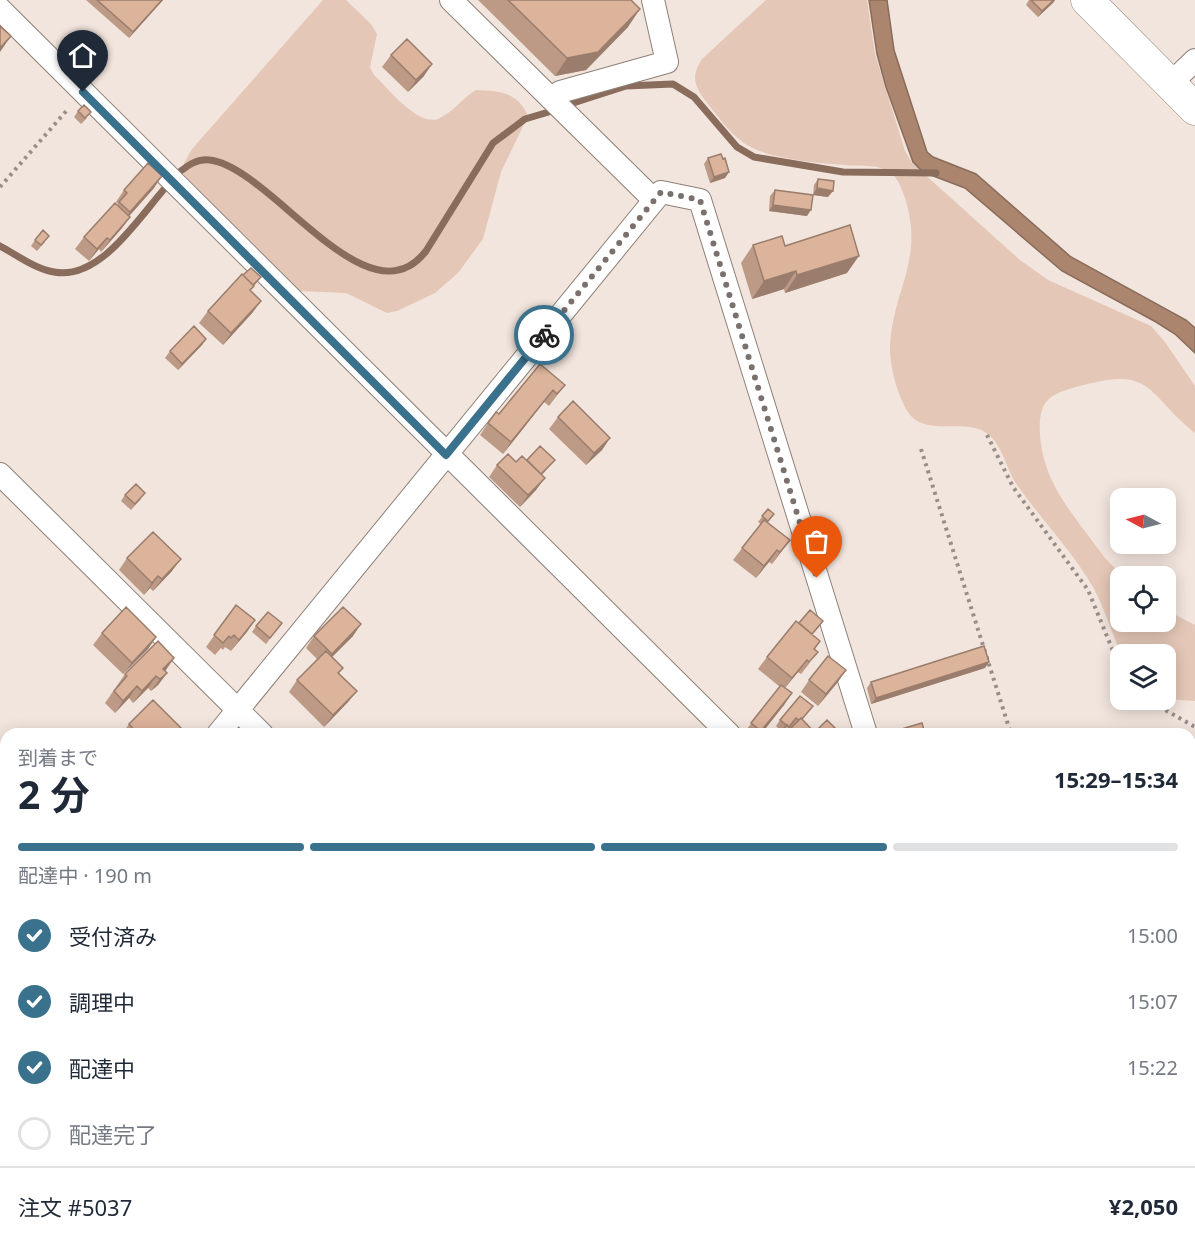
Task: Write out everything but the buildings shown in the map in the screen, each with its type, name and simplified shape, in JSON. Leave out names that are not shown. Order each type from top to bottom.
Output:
[{"type":"street","points":[[451,0],[654,200]]},
{"type":"street","points":[[552,99],[560,92],[667,62],[653,0]]},
{"type":"street","points":[[1088,0],[1195,110]]},
{"type":"street","points":[[0,9],[723,728]]},
{"type":"street","points":[[1170,84],[1195,60]]},
{"type":"street","points":[[223,728],[661,192],[700,200],[864,728]]},
{"type":"street","points":[[0,474],[256,728]]},
{"type":"path","points":[[0,187],[83,92]]},
{"type":"path","points":[[987,435],[1013,487],[1088,590],[1110,644]]},
{"type":"path","points":[[921,449],[1009,728]]},
{"type":"path","points":[[1165,710],[1195,727]]},
{"type":"shaded area","points":[[323,0],[346,0],[371,24],[377,34],[370,67],[374,75],[412,112],[430,120],[438,119],[476,90],[500,92],[513,97],[524,108],[528,116],[501,172],[483,239],[458,273],[435,293],[397,311],[387,313],[346,293],[298,291],[184,176],[184,163],[192,149]]},
{"type":"shaded area","points":[[766,0],[867,0],[875,54],[905,151],[912,163],[1020,260],[1048,280],[1151,326],[1165,342],[1195,386],[1195,433],[1147,387],[1136,381],[1122,379],[1104,380],[1060,392],[1048,400],[1041,414],[1042,452],[1054,484],[1081,527],[1112,566],[1110,566],[1110,627],[1093,587],[1076,561],[1017,485],[993,439],[978,429],[920,422],[911,416],[904,405],[894,377],[890,348],[896,309],[910,258],[911,240],[910,220],[905,198],[894,176],[882,168],[775,156],[750,146],[735,136],[699,92],[695,77],[702,59]]},
{"type":"shaded area","points":[[869,0],[887,0],[894,50],[927,152],[933,157],[976,174],[1071,257],[1186,320],[1195,328],[1195,353],[1175,334],[1156,322],[1062,271],[965,188],[923,172],[913,162],[886,87],[877,54]]},
{"type":"shaded area","points":[[1176,615],[1195,625],[1195,701],[1176,700],[1176,644],[1117,644],[1112,632],[1176,632]]},
{"type":"waterway","points":[[570,104],[626,86],[673,84],[694,97],[737,147],[754,157],[843,172],[936,173]]},
{"type":"waterway","points":[[177,174],[192,163],[201,160],[210,160],[235,169],[262,188],[320,237],[349,257],[376,270],[403,269],[426,251],[493,143],[525,119],[552,111]]},
{"type":"waterway","points":[[0,246],[33,265],[54,272],[71,272],[87,267],[117,244],[166,187]]},
{"type":"way so far","points":[[544,335],[661,192],[700,200],[817,578]]},
{"type":"route","points":[[83,92],[446,455],[544,335]]}]
